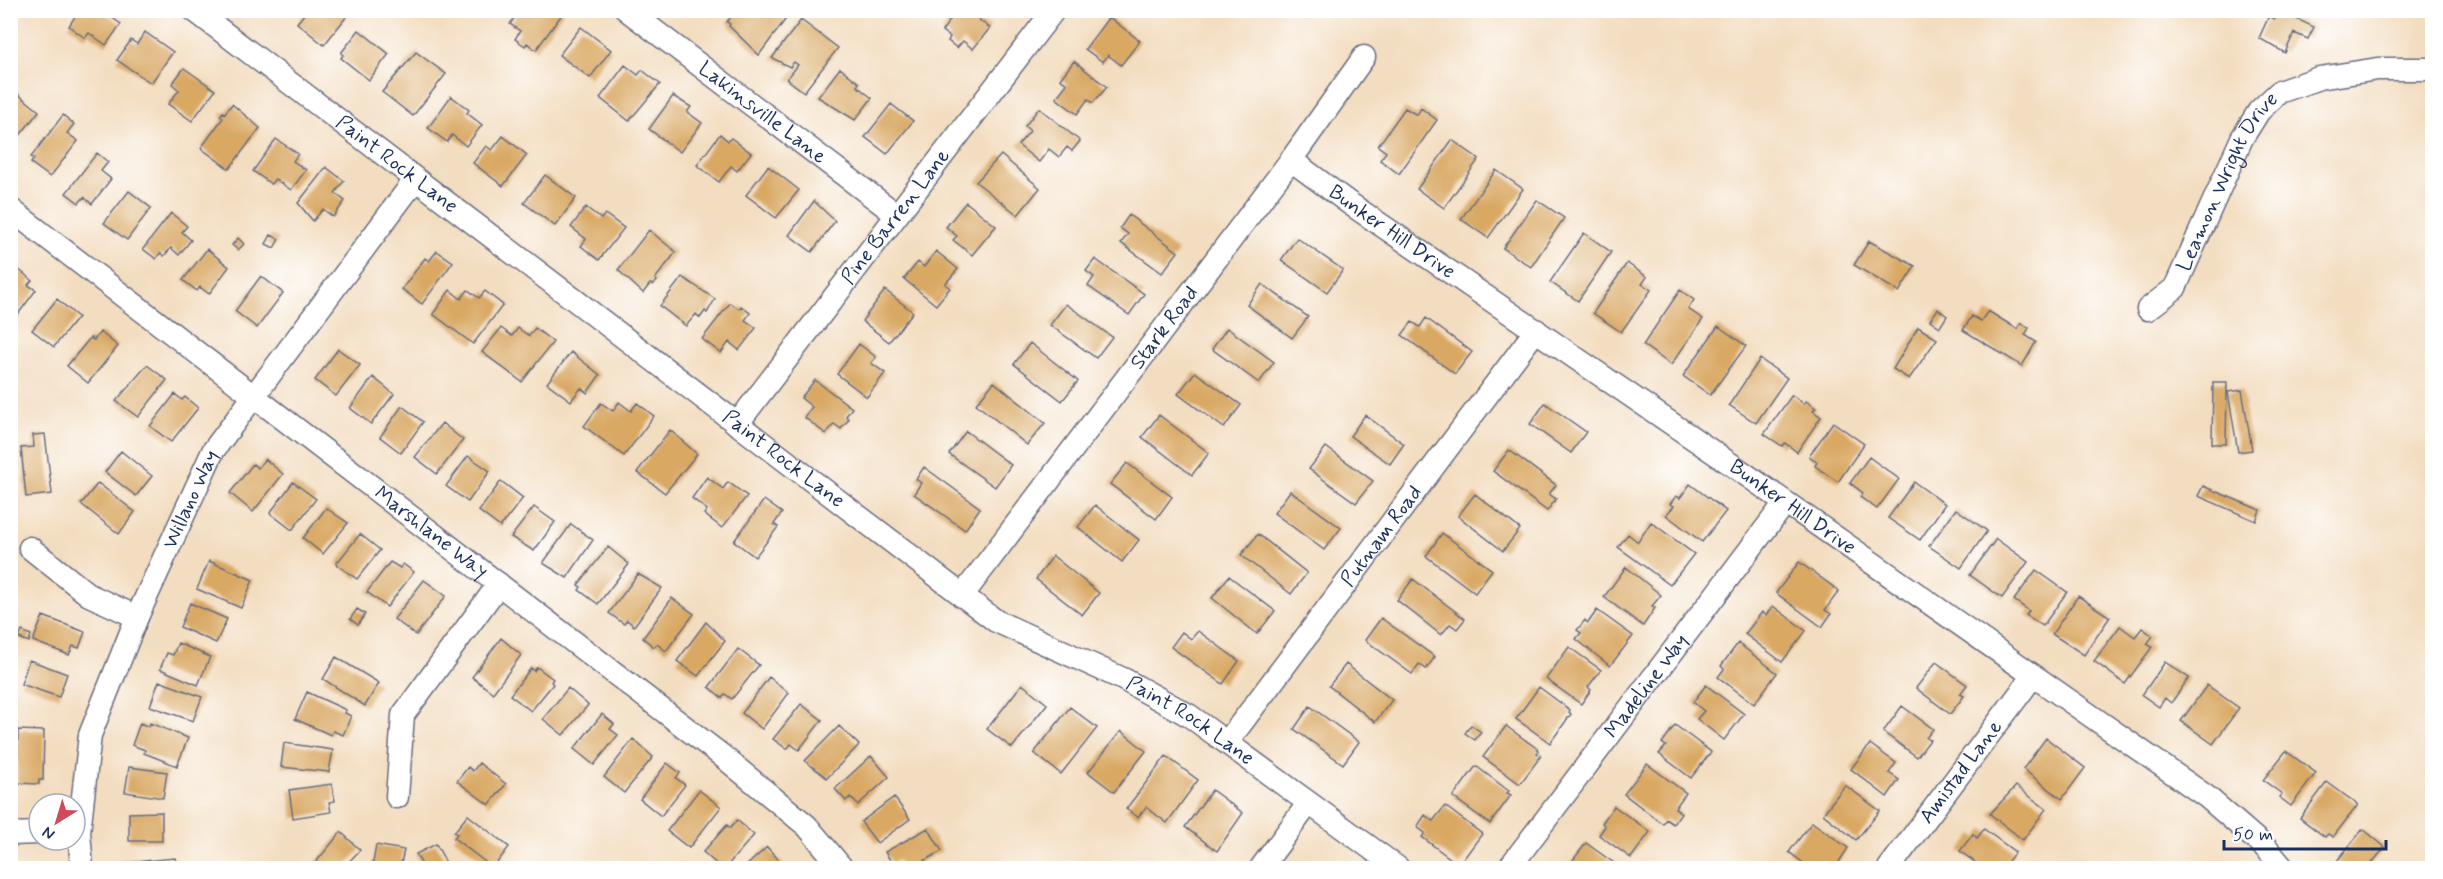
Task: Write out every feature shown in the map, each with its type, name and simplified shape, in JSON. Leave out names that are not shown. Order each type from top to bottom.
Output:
[{"type":"street","name":"Paint Rock Lane","points":[[194,10],[996,621],[1123,679],[1190,716],[1228,741],[1308,804],[1398,868]]},
{"type":"street","name":"Lakinsville Lane","points":[[627,10],[897,215]]},
{"type":"street","name":"Pine Barren Lane","points":[[737,424],[1054,10]]},
{"type":"street","name":"Stark Road","points":[[962,596],[1291,160],[1364,57]]},
{"type":"street","name":"Leamon Wright Drive","points":[[2148,309],[2175,288],[2242,138],[2259,111],[2278,92],[2319,78],[2378,69],[2433,69]]},
{"type":"street","name":"Bunker Hill Drive","points":[[1291,160],[1349,203],[1536,330],[2208,797],[2267,849],[2283,868]]},
{"type":"street","name":"Willano Way","points":[[82,792],[90,735],[137,616],[213,451],[415,180]]},
{"type":"street","name":"Marshlane Way","points":[[10,208],[730,762],[807,826],[842,868]]},
{"type":"street","name":"Putnam Road","points":[[1228,741],[1536,330]]},
{"type":"street","name":"Madeline Way","points":[[1509,868],[1785,503]]},
{"type":"street","points":[[30,548],[89,595],[137,616]]},
{"type":"street","points":[[397,797],[403,715],[499,584]]},
{"type":"street","name":"Amistad Lane","points":[[1889,868],[2033,676]]},
{"type":"street","points":[[1261,868],[1308,804]]},
{"type":"street","points":[[10,834],[27,833]]},
{"type":"street","name":"Willano Way","points":[[80,852],[82,868]]},
{"type":"building","points":[[79,10],[107,10],[105,13],[121,24],[106,45],[89,33],[85,38],[69,26]]},
{"type":"building","points":[[303,10],[340,10],[347,16],[324,45],[297,23],[305,13]]},
{"type":"building","points":[[520,10],[560,10],[563,13],[536,50],[527,43],[525,46],[515,39],[520,31],[510,24]]},
{"type":"building","points":[[704,10],[718,10],[713,17]]},
{"type":"building","points":[[736,10],[782,10],[788,16],[759,55],[729,26],[727,22]]},
{"type":"building","points":[[922,10],[938,10],[932,18]]},
{"type":"building","points":[[957,10],[986,10],[979,20],[990,28],[973,49],[963,41],[957,48],[948,41],[950,37],[942,31]]},
{"type":"building","points":[[1137,10],[1150,10],[1145,17]]},
{"type":"building","points":[[2279,11],[2314,27],[2308,39],[2294,33],[2285,53],[2259,38],[2269,16],[2275,19]]},
{"type":"building","points":[[1109,17],[1140,41],[1121,65],[1108,55],[1103,62],[1085,49]]},
{"type":"building","points":[[801,20],[838,48],[804,92],[787,79],[798,65],[794,62],[790,67],[772,58]]},
{"type":"building","points":[[581,27],[611,50],[590,78],[559,55]]},
{"type":"building","points":[[359,30],[389,54],[369,80],[341,58],[343,55],[341,53]]},
{"type":"building","points":[[145,32],[173,52],[151,83],[117,60],[131,40],[137,44]]},
{"type":"building","points":[[416,52],[446,74],[413,116],[382,92]]},
{"type":"building","points":[[1074,61],[1107,87],[1093,103],[1088,99],[1077,114],[1056,98],[1067,84],[1060,79]]},
{"type":"building","points":[[625,65],[638,75],[642,70],[660,84],[629,121],[600,98]]},
{"type":"building","points":[[184,68],[215,90],[192,121],[168,104],[179,90],[172,84]]},
{"type":"building","points":[[840,68],[859,83],[857,86],[872,98],[855,120],[818,97]]},
{"type":"building","points":[[18,94],[39,111],[10,148],[10,104]]},
{"type":"building","points":[[451,96],[469,110],[467,113],[482,125],[466,146],[452,135],[447,142],[428,128]]},
{"type":"building","points":[[673,96],[691,107],[687,112],[702,123],[680,152],[649,129]]},
{"type":"building","points":[[232,104],[260,128],[229,169],[201,148],[223,118],[220,116]]},
{"type":"building","points":[[891,104],[913,121],[887,154],[865,137]]},
{"type":"building","points":[[1039,108],[1080,141],[1072,151],[1067,147],[1059,157],[1049,149],[1039,162],[1018,145],[1030,131],[1025,126]]},
{"type":"building","points":[[1405,108],[1417,115],[1421,108],[1437,120],[1399,174],[1380,160],[1386,152],[1378,146]]},
{"type":"building","points":[[63,115],[74,124],[67,133],[78,141],[50,177],[31,163],[34,159],[31,157]]},
{"type":"building","points":[[720,134],[728,141],[731,138],[751,153],[737,171],[731,166],[719,182],[697,165]]},
{"type":"building","points":[[503,136],[527,155],[503,186],[473,163],[486,146],[492,150]]},
{"type":"building","points":[[276,139],[298,154],[293,161],[306,170],[291,190],[275,179],[271,184],[253,171]]},
{"type":"building","points":[[1452,140],[1479,159],[1444,208],[1417,189]]},
{"type":"building","points":[[97,153],[108,162],[101,171],[111,179],[92,204],[84,197],[79,203],[66,193]]},
{"type":"building","points":[[1001,155],[1040,188],[1018,215],[976,182]]},
{"type":"building","points":[[768,166],[799,190],[776,218],[746,195]]},
{"type":"building","points":[[326,167],[344,181],[335,193],[345,201],[333,217],[323,209],[313,221],[298,203]]},
{"type":"building","points":[[1496,170],[1523,189],[1488,238],[1461,219]]},
{"type":"building","points":[[545,175],[576,198],[555,226],[524,203]]},
{"type":"building","points":[[129,191],[151,208],[127,240],[104,223]]},
{"type":"building","points":[[1537,200],[1564,218],[1531,267],[1503,248]]},
{"type":"building","points":[[814,201],[835,221],[812,252],[789,235]]},
{"type":"building","points":[[966,202],[996,226],[972,255],[953,240],[957,236],[946,227]]},
{"type":"building","points":[[586,207],[601,219],[605,214],[624,228],[599,260],[581,246],[586,239],[571,227]]},
{"type":"building","points":[[171,213],[187,226],[182,232],[191,240],[179,255],[171,248],[164,256],[160,253],[156,259],[143,249]]},
{"type":"building","points":[[1129,215],[1178,252],[1162,273],[1121,243],[1128,234],[1120,228]]},
{"type":"building","points":[[649,230],[676,252],[655,279],[657,281],[653,285],[650,284],[643,293],[618,270]]},
{"type":"building","points":[[1584,233],[1611,252],[1578,301],[1550,282]]},
{"type":"building","points":[[271,235],[279,239],[274,248],[266,244]]},
{"type":"building","points":[[238,238],[244,244],[238,250],[232,245]]},
{"type":"building","points":[[1297,238],[1343,270],[1327,292],[1281,260]]},
{"type":"building","points":[[1869,241],[1915,266],[1899,292],[1854,265]]},
{"type":"building","points":[[207,249],[229,267],[209,294],[200,287],[197,291],[183,280]]},
{"type":"building","points":[[437,251],[453,262],[422,304],[402,289],[425,258],[429,261]]},
{"type":"building","points":[[936,251],[958,269],[945,284],[950,288],[936,305],[904,279],[918,262],[924,267]]},
{"type":"building","points":[[1095,259],[1144,294],[1129,315],[1088,286],[1094,277],[1086,271]]},
{"type":"building","points":[[1627,263],[1647,277],[1642,284],[1651,290],[1621,332],[1593,313]]},
{"type":"building","points":[[18,269],[32,280],[28,285],[36,290],[16,317],[10,313],[10,279]]},
{"type":"building","points":[[261,276],[283,293],[257,328],[235,311]]},
{"type":"building","points":[[682,277],[715,299],[707,313],[705,311],[700,318],[696,314],[686,326],[660,306]]},
{"type":"building","points":[[1262,284],[1308,317],[1292,338],[1247,305]]},
{"type":"building","points":[[450,290],[461,299],[468,290],[479,298],[485,291],[503,305],[473,344],[433,314]]},
{"type":"building","points":[[885,290],[913,312],[889,342],[862,321]]},
{"type":"building","points":[[1680,290],[1694,300],[1688,309],[1703,319],[1671,365],[1643,345]]},
{"type":"building","points":[[57,299],[78,317],[54,347],[32,330]]},
{"type":"building","points":[[730,303],[739,309],[741,306],[750,313],[745,320],[756,328],[739,350],[729,342],[721,353],[702,339]]},
{"type":"building","points":[[1066,304],[1112,337],[1096,358],[1050,325]]},
{"type":"building","points":[[1938,309],[1947,316],[1940,327],[1930,320]]},
{"type":"building","points":[[1988,311],[2017,329],[2021,323],[2029,328],[2025,335],[2036,342],[2022,366],[1963,330],[1972,316],[1981,321]]},
{"type":"building","points":[[1426,318],[1472,352],[1455,374],[1402,335],[1412,322],[1420,327]]},
{"type":"building","points":[[1718,326],[1746,346],[1710,395],[1683,376]]},
{"type":"building","points":[[1918,327],[1937,339],[1909,379],[1893,369]]},
{"type":"building","points":[[501,328],[512,336],[518,328],[529,336],[535,328],[553,342],[522,382],[482,352]]},
{"type":"building","points":[[1227,328],[1274,362],[1259,383],[1212,349]]},
{"type":"building","points":[[100,332],[118,346],[88,383],[67,366],[90,338],[94,340]]},
{"type":"building","points":[[1030,343],[1078,381],[1062,401],[1014,364]]},
{"type":"building","points":[[859,344],[876,357],[871,363],[885,373],[867,397],[837,374]]},
{"type":"building","points":[[338,349],[360,365],[336,396],[315,380]]},
{"type":"building","points":[[571,352],[600,375],[587,393],[581,388],[571,401],[547,383]]},
{"type":"building","points":[[1760,359],[1787,378],[1756,423],[1729,405]]},
{"type":"building","points":[[147,365],[167,380],[138,417],[116,401]]},
{"type":"building","points":[[1195,372],[1241,405],[1224,428],[1178,394]]},
{"type":"building","points":[[373,377],[394,394],[371,424],[350,408]]},
{"type":"building","points":[[815,380],[852,408],[846,416],[849,419],[841,429],[834,424],[826,434],[804,417],[812,407],[801,398]]},
{"type":"building","points":[[994,382],[1045,423],[1027,445],[976,404]]},
{"type":"building","points":[[2213,382],[2227,382],[2226,444],[2212,444]]},
{"type":"building","points":[[2242,390],[2252,450],[2238,452],[2228,392]]},
{"type":"building","points":[[175,394],[182,400],[185,397],[198,408],[171,442],[150,426]]},
{"type":"building","points":[[1792,395],[1804,404],[1806,401],[1816,408],[1813,411],[1821,417],[1797,452],[1785,443],[1782,446],[1764,434]]},
{"type":"building","points":[[619,402],[631,411],[637,403],[654,416],[624,456],[584,426],[601,403],[613,411]]},
{"type":"building","points":[[1545,403],[1586,432],[1571,453],[1530,424]]},
{"type":"building","points":[[402,406],[423,422],[401,453],[380,437]]},
{"type":"building","points":[[1159,415],[1209,453],[1192,475],[1142,437]]},
{"type":"building","points":[[1365,415],[1404,444],[1390,464],[1350,436]]},
{"type":"building","points":[[1833,422],[1864,444],[1838,482],[1815,466],[1817,462],[1809,456]]},
{"type":"building","points":[[442,423],[463,440],[437,474],[415,457]]},
{"type":"building","points":[[670,430],[697,454],[665,493],[637,472]]},
{"type":"building","points":[[966,431],[1011,465],[995,487],[949,454]]},
{"type":"building","points":[[45,434],[52,494],[26,497],[21,448],[34,447],[33,435]]},
{"type":"building","points":[[1326,447],[1373,481],[1356,503],[1309,469]]},
{"type":"building","points":[[1509,450],[1556,485],[1549,494],[1556,499],[1547,511],[1493,471]]},
{"type":"building","points":[[121,451],[152,476],[136,496],[105,472]]},
{"type":"building","points":[[468,456],[490,471],[468,502],[446,486]]},
{"type":"building","points":[[1869,457],[1899,479],[1877,509],[1860,497],[1863,493],[1850,483]]},
{"type":"building","points":[[265,459],[283,474],[253,512],[230,493],[253,464],[258,468]]},
{"type":"building","points":[[1127,463],[1172,497],[1156,519],[1110,484]]},
{"type":"building","points":[[924,467],[980,508],[965,530],[914,494],[921,483],[916,479]]},
{"type":"building","points":[[707,477],[723,489],[728,482],[747,496],[722,528],[704,514],[707,510],[692,498]]},
{"type":"building","points":[[501,481],[523,498],[500,527],[479,511]]},
{"type":"building","points":[[293,482],[316,499],[292,530],[270,513]]},
{"type":"building","points":[[1914,482],[1945,504],[1920,540],[1888,518]]},
{"type":"building","points":[[98,483],[135,512],[119,534],[81,504]]},
{"type":"building","points":[[1690,484],[1726,511],[1702,542],[1666,515],[1674,506],[1670,504],[1676,496],[1680,498]]},
{"type":"building","points":[[2203,486],[2260,510],[2256,521],[2198,496]]},
{"type":"building","points":[[1290,491],[1341,528],[1324,550],[1274,513]]},
{"type":"building","points":[[1475,494],[1520,529],[1503,551],[1458,516]]},
{"type":"building","points":[[764,500],[782,513],[774,524],[778,527],[755,557],[734,541]]},
{"type":"building","points":[[1095,505],[1139,540],[1122,562],[1078,527]]},
{"type":"building","points":[[534,507],[555,522],[534,551],[511,537]]},
{"type":"building","points":[[326,508],[348,523],[323,554],[303,538]]},
{"type":"building","points":[[1956,509],[1987,531],[1961,568],[1929,546]]},
{"type":"building","points":[[1651,522],[1694,554],[1670,585],[1618,547],[1628,534],[1638,542]]},
{"type":"building","points":[[571,524],[593,540],[567,578],[543,563]]},
{"type":"building","points":[[1442,533],[1492,570],[1475,593],[1426,556]]},
{"type":"building","points":[[360,534],[380,550],[357,579],[336,564]]},
{"type":"building","points":[[1258,534],[1307,573],[1291,594],[1241,555]]},
{"type":"building","points":[[1996,539],[2028,562],[2002,598],[1970,575]]},
{"type":"building","points":[[608,547],[629,564],[598,604],[579,590],[581,587],[578,585]]},
{"type":"building","points":[[1053,556],[1099,593],[1082,615],[1036,579]]},
{"type":"building","points":[[209,561],[253,580],[241,608],[197,589]]},
{"type":"building","points":[[390,562],[400,568],[403,564],[414,572],[387,607],[367,592]]},
{"type":"building","points":[[1799,562],[1839,591],[1825,610],[1831,614],[1822,627],[1776,593]]},
{"type":"building","points":[[1626,567],[1661,595],[1652,606],[1655,608],[1643,626],[1604,597]]},
{"type":"building","points":[[2036,570],[2067,592],[2043,626],[2026,615],[2029,611],[2014,600]]},
{"type":"building","points":[[638,574],[662,588],[634,626],[627,620],[624,624],[609,613]]},
{"type":"building","points":[[1229,576],[1275,611],[1257,634],[1212,598]]},
{"type":"building","points":[[1413,579],[1465,619],[1457,629],[1450,624],[1441,635],[1397,600]]},
{"type":"building","points":[[424,580],[446,596],[416,635],[394,619]]},
{"type":"building","points":[[2078,596],[2110,617],[2084,655],[2052,634]]},
{"type":"building","points":[[672,598],[694,614],[666,651],[657,644],[654,647],[643,638]]},
{"type":"building","points":[[190,603],[227,619],[216,643],[180,627]]},
{"type":"building","points":[[1773,606],[1806,631],[1782,662],[1745,634],[1762,612],[1766,615]]},
{"type":"building","points":[[357,609],[365,614],[358,625],[350,619]]},
{"type":"building","points":[[1597,610],[1633,636],[1610,666],[1576,639],[1581,633],[1577,630],[1585,620],[1588,623]]},
{"type":"building","points":[[43,616],[85,632],[79,648],[73,646],[69,655],[33,641]]},
{"type":"building","points":[[1381,618],[1435,657],[1426,669],[1419,664],[1412,674],[1365,640]]},
{"type":"building","points":[[706,622],[725,641],[698,676],[677,661]]},
{"type":"building","points":[[2120,626],[2135,637],[2142,628],[2153,636],[2147,644],[2152,647],[2125,684],[2094,661]]},
{"type":"building","points":[[22,631],[31,635],[29,642],[19,638]]},
{"type":"building","points":[[1198,631],[1239,661],[1223,684],[1171,647],[1182,632],[1191,639]]},
{"type":"building","points":[[501,638],[521,655],[493,693],[472,677]]},
{"type":"building","points":[[178,643],[210,657],[198,685],[160,669],[167,653],[173,655]]},
{"type":"building","points":[[1738,643],[1777,673],[1754,704],[1718,677],[1724,669],[1721,666]]},
{"type":"building","points":[[1569,647],[1601,670],[1588,687],[1591,690],[1581,704],[1546,679]]},
{"type":"building","points":[[738,649],[759,665],[732,699],[725,694],[722,698],[709,687]]},
{"type":"building","points":[[336,657],[379,683],[365,706],[323,679]]},
{"type":"building","points":[[29,660],[67,674],[59,697],[21,684]]},
{"type":"building","points":[[1936,662],[1967,685],[1960,694],[1964,696],[1950,714],[1916,688]]},
{"type":"building","points":[[2165,662],[2189,678],[2171,703],[2165,698],[2159,707],[2142,695]]},
{"type":"building","points":[[1346,664],[1392,700],[1375,722],[1329,686]]},
{"type":"building","points":[[537,667],[553,679],[551,682],[553,684],[531,711],[510,695],[531,668],[534,671]]},
{"type":"building","points":[[769,677],[789,693],[762,729],[742,713]]},
{"type":"building","points":[[159,681],[202,697],[193,721],[150,706]]},
{"type":"building","points":[[1022,684],[1047,704],[1012,748],[987,729]]},
{"type":"building","points":[[1706,685],[1744,714],[1724,740],[1697,719],[1704,711],[1693,702]]},
{"type":"building","points":[[2207,685],[2239,708],[2213,744],[2181,721]]},
{"type":"building","points":[[1539,687],[1570,710],[1571,714],[1550,743],[1516,719]]},
{"type":"building","points":[[568,688],[588,705],[563,735],[543,719]]},
{"type":"building","points":[[307,692],[346,710],[345,713],[351,716],[343,735],[333,731],[331,735],[295,719]]},
{"type":"building","points":[[801,704],[822,720],[799,750],[791,744],[787,749],[773,739]]},
{"type":"building","points":[[1310,706],[1359,742],[1343,764],[1294,729]]},
{"type":"building","points":[[1902,706],[1933,729],[1926,738],[1930,740],[1917,757],[1883,732]]},
{"type":"building","points":[[1070,707],[1097,728],[1061,774],[1034,753]]},
{"type":"building","points":[[602,714],[614,724],[610,729],[618,735],[594,765],[574,749]]},
{"type":"building","points":[[140,723],[149,727],[150,723],[188,738],[177,766],[144,753],[145,750],[132,745]]},
{"type":"building","points":[[1471,725],[1481,732],[1475,740],[1465,733]]},
{"type":"building","points":[[1675,725],[1711,752],[1691,778],[1659,754],[1666,746],[1662,743]]},
{"type":"building","points":[[839,726],[859,745],[827,778],[805,761]]},
{"type":"building","points":[[1506,726],[1539,750],[1537,753],[1541,756],[1520,784],[1483,757]]},
{"type":"building","points":[[18,730],[44,731],[43,780],[39,780],[39,784],[17,783]]},
{"type":"building","points":[[1121,731],[1146,751],[1114,792],[1088,772]]},
{"type":"building","points":[[2046,738],[2085,768],[2062,799],[2023,769]]},
{"type":"building","points":[[633,739],[653,757],[624,793],[604,777]]},
{"type":"building","points":[[284,743],[333,750],[329,772],[281,767]]},
{"type":"building","points":[[1870,744],[1896,763],[1889,773],[1899,780],[1887,797],[1851,769]]},
{"type":"building","points":[[2286,751],[2316,773],[2291,806],[2279,797],[2282,794],[2263,780]]},
{"type":"building","points":[[871,756],[889,777],[858,805],[850,797],[846,801],[835,789]]},
{"type":"building","points":[[1166,756],[1198,780],[1167,823],[1146,807],[1138,817],[1126,809]]},
{"type":"building","points":[[479,763],[506,784],[489,805],[457,781],[468,767],[473,771]]},
{"type":"building","points":[[667,763],[680,773],[676,778],[685,785],[661,816],[640,799]]},
{"type":"building","points":[[1647,764],[1686,793],[1675,808],[1681,813],[1673,824],[1666,819],[1663,824],[1624,794]]},
{"type":"building","points":[[1476,766],[1509,791],[1507,793],[1511,795],[1490,824],[1453,797]]},
{"type":"building","points":[[129,767],[167,772],[163,798],[125,792]]},
{"type":"building","points":[[2327,782],[2358,805],[2333,837],[2328,834],[2325,837],[2300,818]]},
{"type":"building","points":[[332,784],[335,801],[329,802],[331,812],[293,818],[289,790]]},
{"type":"building","points":[[1845,785],[1880,811],[1856,840],[1823,814]]},
{"type":"building","points":[[2016,786],[2046,809],[2023,840],[1990,814]]},
{"type":"building","points":[[699,790],[721,807],[689,848],[667,831]]},
{"type":"building","points":[[1212,790],[1243,813],[1217,851],[1185,827]]},
{"type":"building","points":[[894,797],[910,819],[877,843],[861,822]]},
{"type":"building","points":[[1445,806],[1482,834],[1459,865],[1422,837],[1425,833],[1417,827],[1425,815],[1433,821]]},
{"type":"building","points":[[1614,806],[1650,832],[1631,858],[1599,835],[1605,826],[1602,823]]},
{"type":"building","points":[[162,812],[162,841],[129,841],[129,813]]},
{"type":"building","points":[[468,815],[509,847],[493,868],[454,838],[457,834],[454,832]]},
{"type":"building","points":[[737,820],[754,835],[725,868],[721,868],[703,852],[727,825],[730,828]]},
{"type":"building","points":[[1812,822],[1848,848],[1835,868],[1810,868],[1789,852]]},
{"type":"building","points":[[928,828],[942,851],[911,868],[902,868],[898,860],[892,863],[885,852]]},
{"type":"building","points":[[1984,829],[2015,852],[2003,868],[1983,868],[1960,851],[1973,834],[1977,838]]},
{"type":"building","points":[[2363,829],[2385,847],[2368,868],[2345,868],[2337,861]]},
{"type":"building","points":[[341,832],[360,850],[343,868],[311,868]]},
{"type":"building","points":[[1586,843],[1621,868],[1567,868]]},
{"type":"building","points":[[436,844],[449,868],[416,868],[422,865],[416,854]]},
{"type":"building","points":[[376,845],[404,850],[400,868],[372,868]]},
{"type":"building","points":[[767,847],[786,868],[744,868]]},
{"type":"building","points":[[175,858],[177,868],[124,868],[123,864],[133,862]]}]
